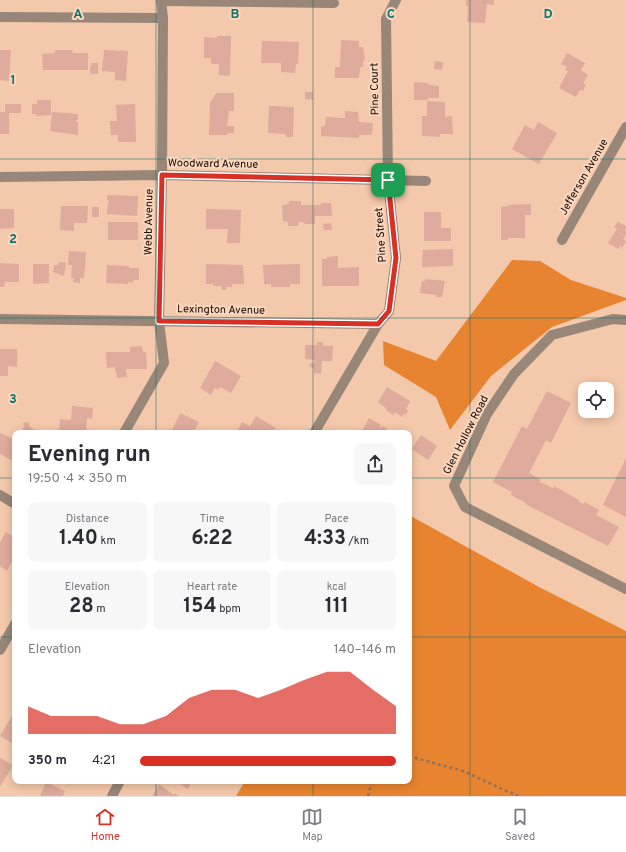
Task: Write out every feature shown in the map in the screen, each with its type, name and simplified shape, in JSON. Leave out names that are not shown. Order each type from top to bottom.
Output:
[{"type":"street","points":[[161,0],[334,3]]},
{"type":"street","name":"Webb Avenue","points":[[126,430],[164,363],[159,321],[163,18],[161,0]]},
{"type":"street","name":"Pine Court","points":[[388,180],[386,19],[396,0]]},
{"type":"street","points":[[0,17],[163,18]]},
{"type":"street","name":"Jefferson Avenue","points":[[562,240],[626,127]]},
{"type":"street","name":"Woodward Avenue","points":[[0,177],[162,175],[426,181]]},
{"type":"street","name":"Pine Street","points":[[378,324],[389,311],[396,258],[388,180]]},
{"type":"street","name":"Glen Hollow Road","points":[[626,320],[613,318],[552,335],[514,374],[487,414],[454,486],[465,507],[626,589]]},
{"type":"street","name":"Lexington Avenue","points":[[0,319],[378,324]]},
{"type":"street","points":[[316,430],[378,324]]},
{"type":"street","points":[[0,496],[12,502]]},
{"type":"street","points":[[0,650],[12,629]]},
{"type":"street","points":[[112,796],[118,784]]},
{"type":"path","points":[[412,757],[463,771],[518,796]]},
{"type":"path","points":[[368,796],[371,784]]},
{"type":"shaded area","points":[[512,260],[540,261],[571,280],[626,298],[626,300],[552,327],[491,376],[450,430],[436,397],[384,365],[383,341],[436,361]]},
{"type":"shaded area","points":[[412,517],[539,587],[626,631],[626,796],[236,796],[243,784],[412,784]]},
{"type":"building","points":[[466,0],[494,0],[494,5],[487,4],[485,23],[467,22],[468,6],[466,6]]},
{"type":"building","points":[[217,36],[231,36],[230,76],[219,75],[219,64],[211,64],[211,58],[204,58],[204,37],[217,38]]},
{"type":"building","points":[[341,40],[359,41],[359,47],[363,47],[365,61],[363,60],[363,67],[360,67],[359,78],[335,78],[335,67],[340,67]]},
{"type":"building","points":[[262,41],[299,42],[298,64],[296,64],[295,73],[281,72],[281,63],[261,63]]},
{"type":"building","points":[[0,50],[11,50],[9,81],[0,80]]},
{"type":"building","points":[[55,50],[73,50],[72,53],[88,53],[88,70],[43,70],[42,54],[55,53]]},
{"type":"building","points":[[104,50],[128,51],[126,81],[115,80],[115,72],[102,71]]},
{"type":"building","points":[[567,53],[585,63],[581,70],[588,75],[583,83],[586,85],[583,91],[580,90],[576,97],[559,88],[568,71],[565,70],[567,67],[561,64]]},
{"type":"building","points":[[435,61],[443,62],[442,70],[434,69]]},
{"type":"building","points":[[91,63],[98,63],[98,74],[90,74],[90,66],[92,66]]},
{"type":"building","points":[[414,82],[428,83],[429,85],[439,86],[439,98],[414,100]]},
{"type":"building","points":[[305,92],[313,92],[313,100],[305,99]]},
{"type":"building","points":[[216,93],[234,93],[234,111],[229,111],[227,126],[234,126],[234,133],[227,133],[227,135],[209,135],[210,103]]},
{"type":"building","points":[[37,100],[51,100],[51,115],[36,116],[36,114],[32,114],[32,104],[37,104]]},
{"type":"building","points":[[427,101],[445,102],[445,117],[452,116],[453,134],[440,134],[440,137],[422,136],[422,116],[427,116]]},
{"type":"building","points":[[5,104],[21,104],[21,113],[9,113],[9,134],[0,134],[0,112],[5,112]]},
{"type":"building","points":[[135,104],[136,142],[118,142],[118,135],[111,135],[110,121],[117,121],[116,105]]},
{"type":"building","points":[[269,106],[294,107],[293,137],[286,137],[286,134],[268,133]]},
{"type":"building","points":[[345,111],[358,112],[359,122],[373,123],[372,135],[359,135],[359,138],[321,136],[321,126],[325,126],[326,117],[345,118]]},
{"type":"building","points":[[52,112],[78,114],[78,120],[76,120],[76,122],[78,122],[78,135],[50,131]]},
{"type":"building","points":[[538,122],[557,133],[539,164],[512,149],[525,125],[534,130]]},
{"type":"building","points":[[107,195],[138,196],[137,216],[107,214],[108,203],[110,201],[107,200]]},
{"type":"building","points":[[289,201],[301,201],[301,205],[321,205],[321,203],[331,203],[332,216],[315,216],[315,224],[304,224],[305,222],[298,222],[298,226],[288,226],[288,222],[283,221],[282,205],[289,204]]},
{"type":"building","points":[[531,204],[531,215],[525,215],[525,238],[508,238],[508,240],[501,240],[501,207],[508,205]]},
{"type":"building","points":[[61,206],[88,206],[87,223],[74,223],[74,231],[60,230]]},
{"type":"building","points":[[92,207],[99,207],[99,217],[92,217]]},
{"type":"building","points":[[0,209],[14,209],[14,228],[0,229]]},
{"type":"building","points":[[206,209],[241,210],[240,243],[227,243],[228,229],[206,229]]},
{"type":"building","points":[[424,212],[441,212],[441,228],[451,228],[451,241],[424,241]]},
{"type":"building","points":[[108,222],[138,222],[138,240],[108,240]]},
{"type":"building","points":[[618,222],[626,226],[626,235],[623,240],[626,241],[622,248],[620,246],[618,249],[608,243],[617,229],[614,227]]},
{"type":"building","points":[[331,223],[332,230],[324,230],[323,224]]},
{"type":"building","points":[[453,249],[453,266],[422,267],[423,250]]},
{"type":"building","points":[[69,251],[86,252],[84,278],[80,278],[80,283],[73,282],[74,278],[71,278],[72,265],[68,265]]},
{"type":"building","points":[[338,256],[338,268],[359,267],[359,286],[322,286],[322,259]]},
{"type":"building","points":[[59,262],[66,263],[64,276],[53,272],[54,265],[58,265]]},
{"type":"building","points":[[0,263],[19,264],[19,282],[5,282],[4,287],[0,287]]},
{"type":"building","points":[[33,264],[49,264],[49,283],[33,284]]},
{"type":"building","points":[[206,264],[243,265],[244,284],[232,284],[232,287],[226,287],[226,290],[222,290],[222,286],[206,284]]},
{"type":"building","points":[[300,264],[300,284],[290,284],[290,287],[271,287],[271,284],[264,284],[263,265]]},
{"type":"building","points":[[107,265],[139,268],[139,280],[133,280],[133,283],[128,282],[128,284],[106,283]]},
{"type":"building","points":[[425,279],[445,281],[442,297],[420,293],[422,281],[425,281]]},
{"type":"building","points":[[317,342],[323,342],[323,346],[333,346],[332,361],[322,361],[321,374],[314,373],[314,368],[310,367],[310,363],[314,364],[315,360],[305,359],[305,345],[317,345]]},
{"type":"building","points":[[142,346],[143,352],[146,352],[147,369],[126,369],[127,377],[117,378],[115,367],[107,368],[106,352],[130,352],[130,347]]},
{"type":"building","points":[[0,349],[17,349],[17,367],[8,366],[8,376],[0,376]]},
{"type":"building","points":[[215,361],[241,376],[231,393],[220,387],[218,390],[215,388],[211,395],[200,388]]},
{"type":"building","points":[[387,387],[410,401],[406,409],[408,411],[406,415],[404,414],[402,417],[395,412],[393,415],[378,402]]},
{"type":"building","points":[[547,391],[571,403],[551,443],[546,440],[529,473],[540,479],[540,482],[553,488],[554,486],[579,500],[579,502],[584,504],[585,502],[599,510],[596,515],[619,527],[608,546],[525,504],[526,503],[511,495],[512,492],[493,482],[522,426],[527,429]]},
{"type":"building","points":[[72,406],[93,408],[92,419],[87,418],[86,430],[59,430],[60,419],[71,420]]},
{"type":"building","points":[[180,413],[199,422],[195,430],[172,430]]},
{"type":"building","points":[[256,416],[276,428],[275,430],[238,430],[242,422],[250,426]]},
{"type":"building","points":[[369,418],[381,425],[381,428],[383,426],[387,429],[386,430],[363,430]]},
{"type":"building","points":[[28,422],[30,427],[35,430],[22,430],[24,426],[23,423]]},
{"type":"building","points":[[0,433],[12,439],[12,460],[0,454]]},
{"type":"building","points":[[421,435],[437,446],[428,460],[412,449]]},
{"type":"building","points":[[626,458],[626,517],[603,505]]},
{"type":"building","points":[[6,532],[12,536],[12,562],[7,571],[0,566],[0,542]]},
{"type":"building","points":[[12,716],[12,743],[0,736]]},
{"type":"building","points":[[0,758],[12,764],[12,767],[0,787]]},
{"type":"building","points":[[45,784],[50,784],[65,791],[63,796],[40,796]]},
{"type":"building","points":[[159,784],[174,795],[175,793],[179,796],[152,796]]},
{"type":"building","points":[[180,784],[190,784],[188,789]]},
{"type":"route","points":[[162,175],[388,180],[396,258],[389,311],[378,324],[159,321],[162,175]]}]
